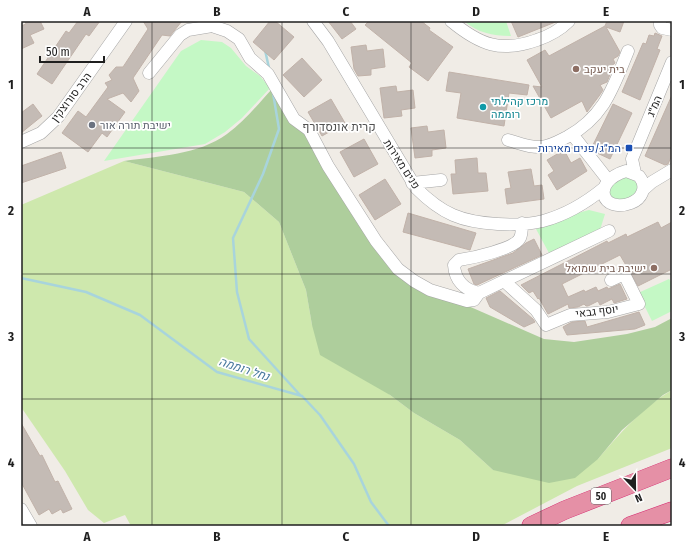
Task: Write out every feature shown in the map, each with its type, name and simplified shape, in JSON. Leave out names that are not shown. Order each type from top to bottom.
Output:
[{"type":"highway","name":"50","points":[[531,526],[565,510],[672,468]]},
{"type":"highway","points":[[630,526],[672,511]]},
{"type":"street","name":"הרב סורוצקין","points":[[21,142],[41,133],[58,117],[126,21]]},
{"type":"street","name":"פנים מאירות","points":[[313,21],[340,61],[412,183],[425,197],[453,215],[474,221],[497,224],[544,220],[585,202],[610,180]]},
{"type":"street","points":[[451,21],[468,34],[492,45],[514,47],[556,32],[570,21]]},
{"type":"street","points":[[660,21],[662,28],[672,30]]},
{"type":"street","points":[[149,73],[180,35],[188,30],[212,26],[227,31],[239,39],[250,58],[268,74],[294,119],[309,130],[328,166],[372,235],[398,269],[414,281],[430,290],[467,301],[474,300],[479,293],[609,231]]},
{"type":"street","points":[[508,140],[531,147],[542,147],[553,144],[589,123],[599,112],[612,90],[628,51]]},
{"type":"street","name":"המ\"ג","points":[[637,175],[632,163],[636,149],[672,62]]},
{"type":"street","points":[[572,134],[610,180]]},
{"type":"street","name":"המ\"ג","points":[[610,180],[636,149]]},
{"type":"street","points":[[660,177],[648,178],[626,171],[610,180],[604,193],[609,202],[614,205],[625,205],[638,199],[643,190],[672,170]]},
{"type":"street","points":[[637,175],[643,184],[643,190]]},
{"type":"street","points":[[412,183],[441,180]]},
{"type":"street","name":"פנים מאירות","points":[[585,202],[609,202]]},
{"type":"street","points":[[479,293],[471,292],[463,287],[455,271],[454,265],[459,260],[506,248],[517,242],[521,237],[522,223]]},
{"type":"street","name":"יוסף גבאי","points":[[504,281],[536,310],[546,325],[570,315],[608,312],[639,304],[624,274],[611,280]]},
{"type":"street","points":[[21,509],[30,526]]},
{"type":"green space","points":[[464,21],[506,21],[511,36],[486,33]]},
{"type":"green space","points":[[201,40],[222,42],[231,48],[246,66],[260,76],[270,88],[242,118],[225,132],[205,144],[104,161],[181,51]]},
{"type":"green space","points":[[273,88],[282,111],[307,134],[390,266],[466,305],[544,339],[574,342],[627,334],[655,327],[672,318],[672,390],[663,395],[622,430],[598,459],[575,478],[549,483],[493,470],[460,440],[414,413],[390,395],[320,355],[312,325],[306,290],[279,222],[244,192],[124,161],[178,154],[216,141],[227,134],[252,112]]},
{"type":"green space","points":[[124,161],[244,192],[279,222],[306,290],[312,325],[390,395],[414,413],[460,440],[493,470],[598,459],[623,430],[642,412],[672,390],[672,448],[577,486],[501,526],[131,526],[125,515],[104,523],[88,510],[65,471],[21,407],[21,205]]},
{"type":"green space","points":[[623,176],[636,177],[639,193],[620,202],[609,196],[609,184]]},
{"type":"green space","points":[[589,210],[605,214],[600,230],[549,253],[536,229]]},
{"type":"green space","points":[[669,279],[672,283],[672,311],[652,321],[638,293]]},
{"type":"building","points":[[25,21],[40,21],[44,29],[30,35],[34,43],[21,49],[21,26],[26,24]]},
{"type":"building","points":[[78,21],[100,21],[89,36],[86,34],[52,84],[37,74],[66,31],[69,33]]},
{"type":"building","points":[[143,21],[182,21],[170,36],[162,35],[133,78],[139,91],[131,102],[123,93],[107,99],[125,112],[107,137],[102,133],[88,152],[62,133],[78,111],[86,117],[108,87],[105,83],[112,80],[109,75],[116,67],[123,67],[148,29]]},
{"type":"building","points":[[270,21],[275,21],[294,37],[274,60],[253,42]]},
{"type":"building","points":[[328,21],[350,21],[356,29],[342,39]]},
{"type":"building","points":[[369,21],[421,21],[430,28],[429,30],[453,47],[428,81],[409,67],[412,63],[365,25]]},
{"type":"building","points":[[511,21],[558,21],[518,37]]},
{"type":"building","points":[[607,21],[624,21],[620,32],[606,27],[620,52],[618,56],[613,59],[615,63],[609,68],[611,72],[607,82],[600,85],[603,90],[587,112],[582,101],[551,118],[533,86],[542,87],[527,60],[545,50],[549,56],[605,26]]},
{"type":"building","points":[[655,33],[662,36],[657,49],[660,50],[640,100],[622,92],[643,43],[646,44],[649,35],[654,36]]},
{"type":"building","points":[[366,45],[367,51],[383,49],[385,67],[371,69],[371,75],[358,76],[354,69],[351,47]]},
{"type":"building","points":[[302,58],[322,80],[304,97],[283,75]]},
{"type":"building","name":"מרכז קהילתי רוממה","points":[[449,72],[529,85],[527,95],[509,93],[504,126],[457,118],[461,93],[446,91]]},
{"type":"building","points":[[396,86],[397,92],[413,90],[415,108],[401,110],[402,116],[384,118],[380,88]]},
{"type":"building","points":[[672,95],[672,155],[668,164],[665,165],[645,156]]},
{"type":"building","points":[[331,99],[345,123],[322,136],[308,112]]},
{"type":"building","points":[[33,104],[42,116],[21,133],[21,113]]},
{"type":"building","points":[[613,104],[632,113],[610,159],[595,152],[592,147]]},
{"type":"building","points":[[427,126],[428,132],[444,130],[446,148],[432,150],[432,156],[415,158],[411,128]]},
{"type":"building","points":[[364,139],[378,164],[354,177],[340,152]]},
{"type":"building","points":[[564,150],[571,163],[580,158],[587,171],[557,190],[548,175],[554,171],[547,160]]},
{"type":"building","points":[[61,152],[66,168],[21,183],[21,166]]},
{"type":"building","points":[[477,158],[478,173],[486,173],[488,191],[453,194],[451,174],[456,174],[455,160]]},
{"type":"building","points":[[531,169],[534,186],[542,185],[544,199],[507,204],[505,189],[511,188],[508,172]]},
{"type":"building","points":[[385,179],[401,204],[375,220],[359,195]]},
{"type":"building","points":[[408,213],[476,233],[470,250],[403,232]]},
{"type":"building","points":[[658,222],[661,228],[672,222],[672,269],[638,286],[620,255],[562,284],[568,297],[584,290],[585,292],[596,287],[598,291],[620,284],[627,299],[614,303],[612,299],[600,305],[598,301],[588,306],[584,304],[578,307],[569,308],[568,304],[548,314],[539,298],[538,299],[533,291],[529,293],[521,285],[607,241],[608,243],[626,234],[627,237]]},
{"type":"building","points":[[534,239],[542,255],[477,285],[474,284],[468,269],[513,253]]},
{"type":"building","points":[[500,291],[535,322],[524,327],[490,307],[486,298]]},
{"type":"building","points":[[639,312],[645,325],[635,329],[567,335],[563,327],[572,322],[585,321],[587,327]]},
{"type":"building","points":[[21,423],[40,456],[42,455],[55,482],[58,481],[72,509],[63,513],[61,509],[52,514],[49,509],[39,515],[21,482]]},
{"type":"waterway","points":[[265,50],[269,68]]},
{"type":"waterway","points":[[273,93],[279,129],[263,174],[233,238],[237,292],[249,339],[301,396]]},
{"type":"waterway","name":"נחל רוממה","points":[[21,278],[86,292],[140,315],[217,372],[302,396],[320,415],[354,464],[371,502],[389,526]]},
{"type":"place","name":"בית יעקב","points":[[576,69]]},
{"type":"place","name":"מרכז קהילתי רוממה","points":[[483,107]]},
{"type":"place","name":"ישיבת תורה אור","points":[[92,125]]},
{"type":"place","name":"המ״ג/פנים מאירות","points":[[629,148]]},
{"type":"place","name":"ישיבת בית שמואל","points":[[654,268]]},
{"type":"district","name":"קרית אונסדורף","points":[[339,127]]}]
